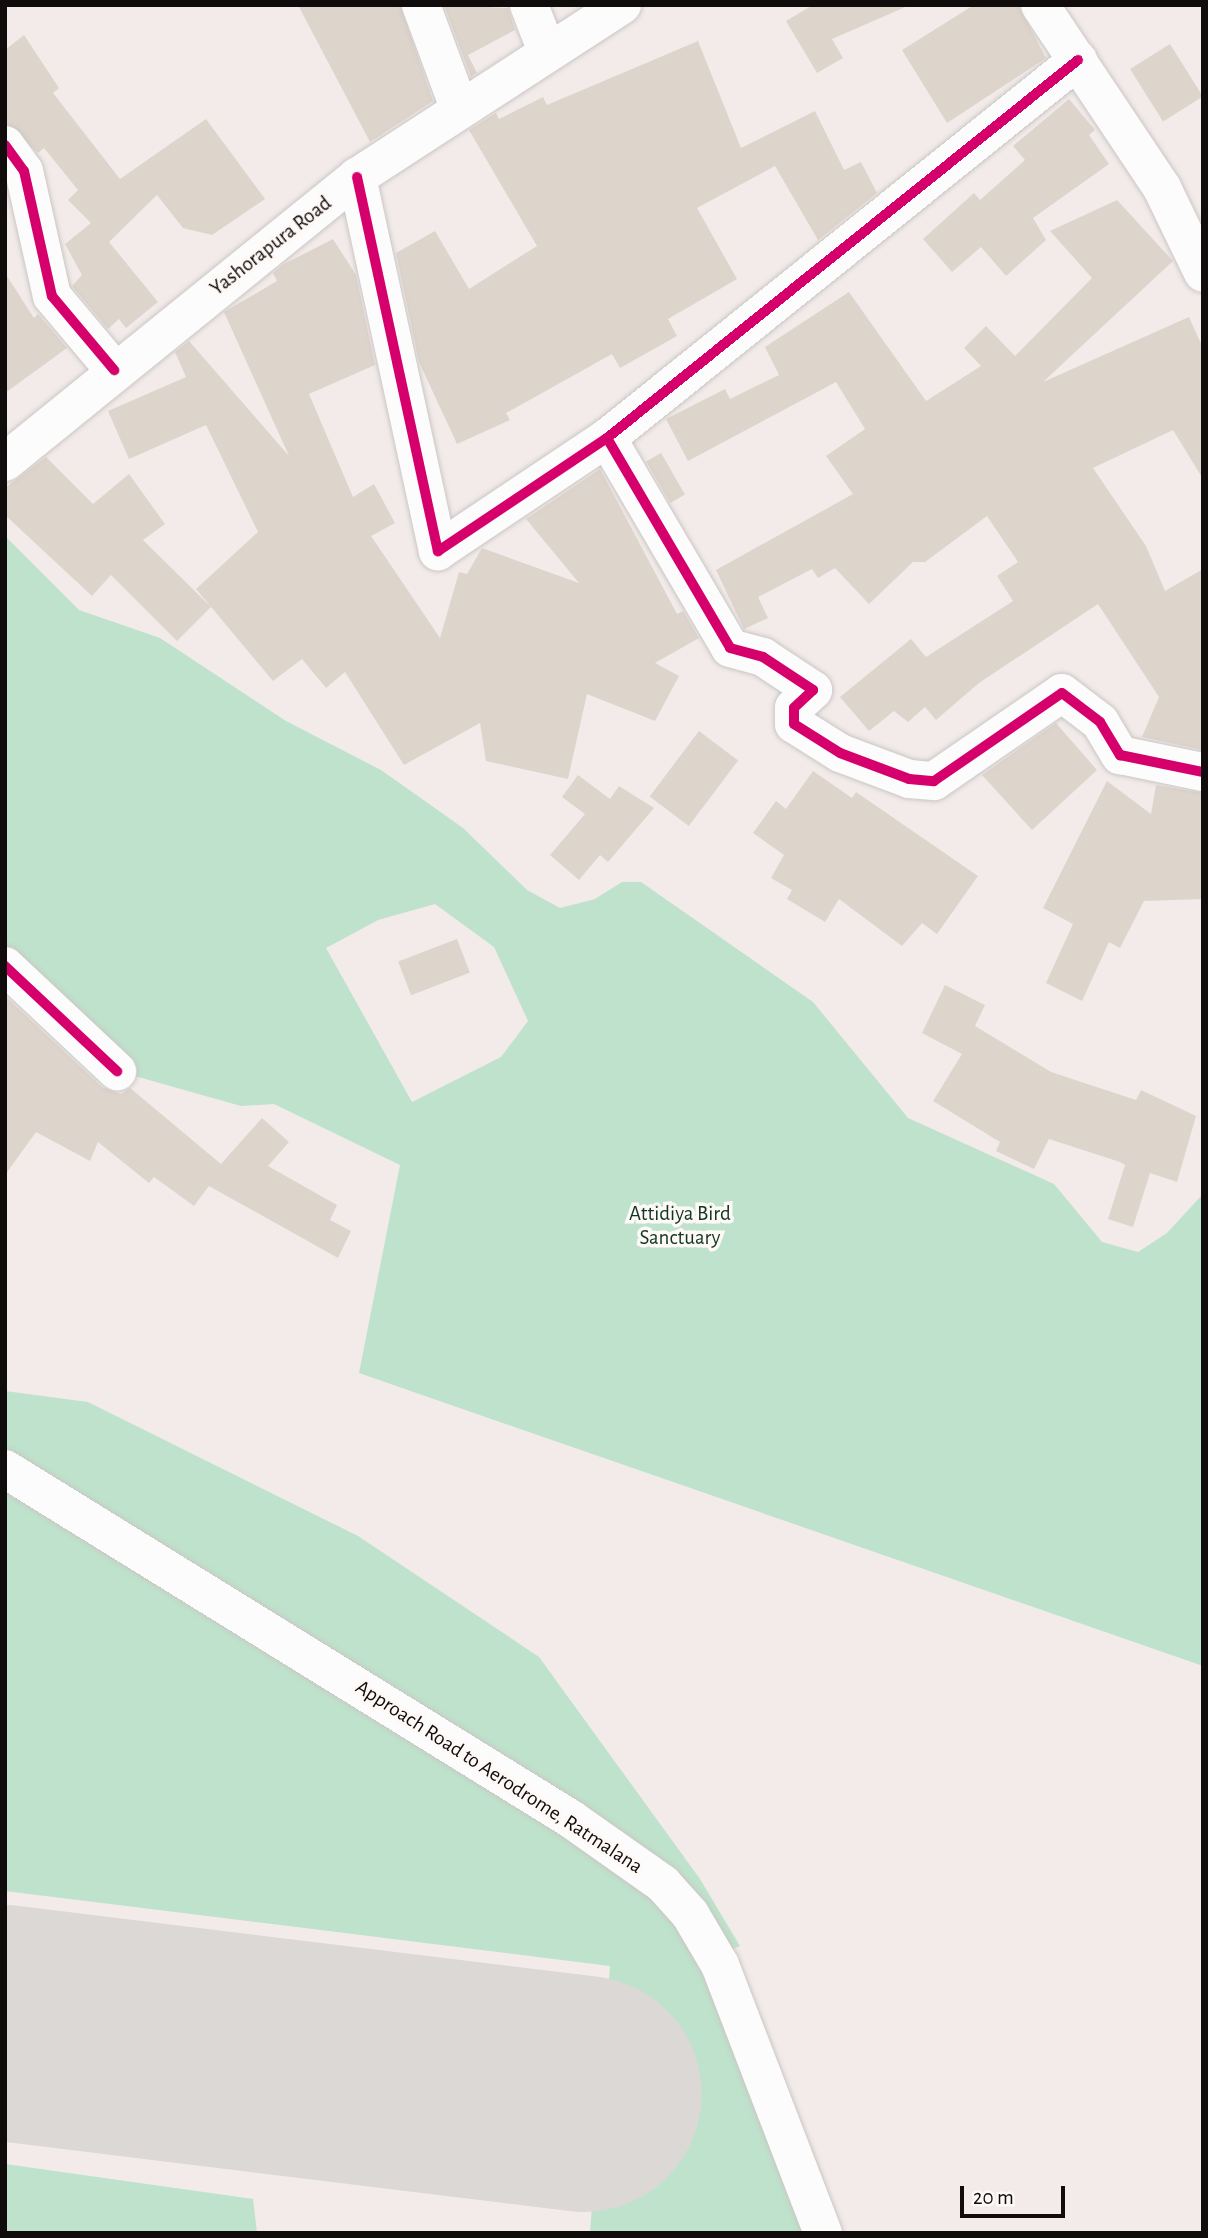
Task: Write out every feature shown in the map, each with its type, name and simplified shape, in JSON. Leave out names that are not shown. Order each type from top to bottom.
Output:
[{"type":"street","points":[[421,5],[459,108]]},
{"type":"street","points":[[529,5],[545,49]]},
{"type":"street","name":"Yashorapura Road","points":[[5,461],[114,370],[358,177],[545,49],[622,5]]},
{"type":"street","points":[[1040,5],[1162,188],[1203,274]]},
{"type":"street","points":[[358,177],[438,551],[607,438],[1078,60]]},
{"type":"street","points":[[5,145],[24,171],[52,296],[114,370]]},
{"type":"street","points":[[607,438],[730,648],[763,657],[813,690],[794,708],[794,724],[840,753],[909,779],[934,780],[1062,693],[1100,722],[1120,755],[1203,772]]},
{"type":"street","points":[[5,966],[117,1071]]},
{"type":"street","name":"Approach Road to Aerodrome, Ratmalana","points":[[5,1469],[571,1818],[663,1884],[690,1914],[720,1965],[822,2233]]},
{"type":"green space","name":"Attidiya Bird Sanctuary","points":[[5,536],[79,610],[160,638],[286,721],[381,770],[463,828],[527,890],[560,908],[595,899],[622,882],[641,882],[813,1002],[908,1118],[1054,1184],[1102,1242],[1138,1252],[1167,1233],[1203,1194],[1203,1666],[359,1373],[400,1165],[274,1104],[241,1106],[117,1071],[5,966]],"holes":[[[435,904],[494,947],[528,1021],[501,1057],[412,1102],[326,948],[378,920]]]},
{"type":"green space","points":[[5,1391],[88,1402],[358,1536],[539,1657],[700,1879],[740,1946],[701,1962],[809,2233],[590,2233],[610,1966],[5,1891]]},
{"type":"green space","points":[[5,2164],[253,2199],[257,2233],[5,2233]]},
{"type":"building","points":[[298,5],[400,5],[433,101],[370,142]]},
{"type":"building","points":[[444,5],[508,8],[515,30],[468,55],[477,73],[471,77]]},
{"type":"building","points":[[813,5],[910,5],[832,39],[843,58],[817,73],[786,21]]},
{"type":"building","points":[[974,5],[1018,5],[1046,58],[947,123],[902,50]]},
{"type":"building","points":[[24,35],[59,88],[53,93],[120,179],[206,119],[265,199],[212,235],[183,228],[157,195],[109,242],[158,302],[126,328],[119,319],[108,329],[72,286],[82,275],[65,244],[91,223],[68,200],[78,190],[44,148],[38,153],[5,122],[5,50]]},
{"type":"building","points":[[698,41],[741,148],[815,111],[844,170],[861,162],[877,193],[818,240],[775,166],[697,208],[737,279],[668,319],[677,336],[620,368],[612,354],[506,413],[510,420],[457,444],[419,362],[396,253],[435,231],[469,289],[537,246],[469,130],[496,113],[499,119],[543,97],[547,105]]},
{"type":"building","points":[[1170,44],[1203,97],[1163,121],[1130,69]]},
{"type":"building","points":[[1069,99],[1095,130],[1089,135],[1109,164],[1033,218],[1046,240],[1006,276],[981,247],[952,272],[923,239],[974,193],[980,200],[1025,160],[1013,146]]},
{"type":"building","points":[[1117,200],[1173,261],[1043,382],[1189,317],[1203,348],[1203,479],[1173,430],[1093,468],[1146,546],[1165,591],[1203,569],[1203,750],[1142,737],[1159,697],[1098,604],[979,683],[936,720],[925,707],[908,722],[894,711],[869,731],[840,697],[911,639],[926,657],[1013,601],[997,576],[1018,562],[987,516],[925,562],[913,562],[869,604],[835,568],[818,578],[812,569],[758,597],[768,618],[744,629],[716,570],[853,494],[826,456],[865,429],[836,382],[688,461],[666,419],[725,389],[730,399],[779,375],[765,347],[849,292],[926,401],[981,366],[964,348],[986,326],[1015,356],[1092,278],[1050,231]]},
{"type":"building","points":[[333,239],[356,275],[375,365],[309,394],[353,497],[374,484],[395,523],[371,536],[440,638],[459,572],[467,574],[482,548],[579,583],[526,519],[600,469],[677,614],[683,611],[699,638],[655,663],[679,676],[655,721],[587,694],[568,779],[486,761],[480,723],[404,765],[345,672],[326,688],[302,659],[273,681],[196,589],[258,532],[206,425],[129,459],[108,411],[186,377],[175,352],[189,341],[289,456],[224,312],[277,281],[273,273],[284,264]]},
{"type":"building","points":[[5,273],[34,318],[38,314],[67,348],[5,393]]},
{"type":"building","points":[[661,453],[685,495],[670,503],[646,462]]},
{"type":"building","points":[[46,457],[93,504],[129,474],[165,524],[143,540],[211,607],[177,641],[111,575],[92,596],[5,515],[5,488]]},
{"type":"building","points":[[1056,723],[1097,770],[1032,830],[982,775]]},
{"type":"building","points":[[699,731],[738,760],[689,826],[650,796]]},
{"type":"building","points":[[813,771],[852,798],[856,792],[978,876],[937,934],[922,923],[902,946],[839,899],[825,922],[787,899],[792,890],[771,878],[784,855],[753,833],[776,801],[786,809]]},
{"type":"building","points":[[578,775],[610,799],[619,786],[654,808],[608,862],[600,855],[579,880],[550,855],[585,814],[562,797]]},
{"type":"building","points":[[1107,781],[1151,814],[1156,785],[1203,793],[1203,899],[1144,901],[1120,948],[1109,942],[1082,1001],[1046,983],[1073,924],[1043,908]]},
{"type":"building","points":[[457,939],[470,973],[411,995],[398,962]]},
{"type":"building","points":[[945,985],[985,1005],[975,1026],[1051,1072],[1136,1100],[1141,1090],[1196,1116],[1177,1182],[1150,1173],[1133,1227],[1108,1219],[1125,1165],[1049,1139],[1034,1169],[996,1151],[1000,1142],[933,1101],[962,1054],[922,1033]]},
{"type":"building","points":[[5,996],[102,1087],[121,1094],[130,1088],[221,1164],[262,1118],[289,1142],[268,1166],[337,1205],[330,1220],[351,1231],[338,1258],[209,1186],[194,1206],[154,1177],[149,1183],[98,1142],[90,1161],[36,1132],[5,1175]]},
{"type":"runway","points":[[5,2023],[584,2094]]},
{"type":"cycle path","points":[[357,177],[438,551],[607,438],[1078,60]]},
{"type":"cycle path","points":[[5,145],[24,171],[52,296],[114,370]]},
{"type":"cycle path","points":[[607,438],[730,648],[763,657],[813,690],[794,708],[794,724],[840,753],[909,779],[934,781],[1062,693],[1100,722],[1120,755],[1203,772]]},
{"type":"cycle path","points":[[5,966],[117,1071]]}]
